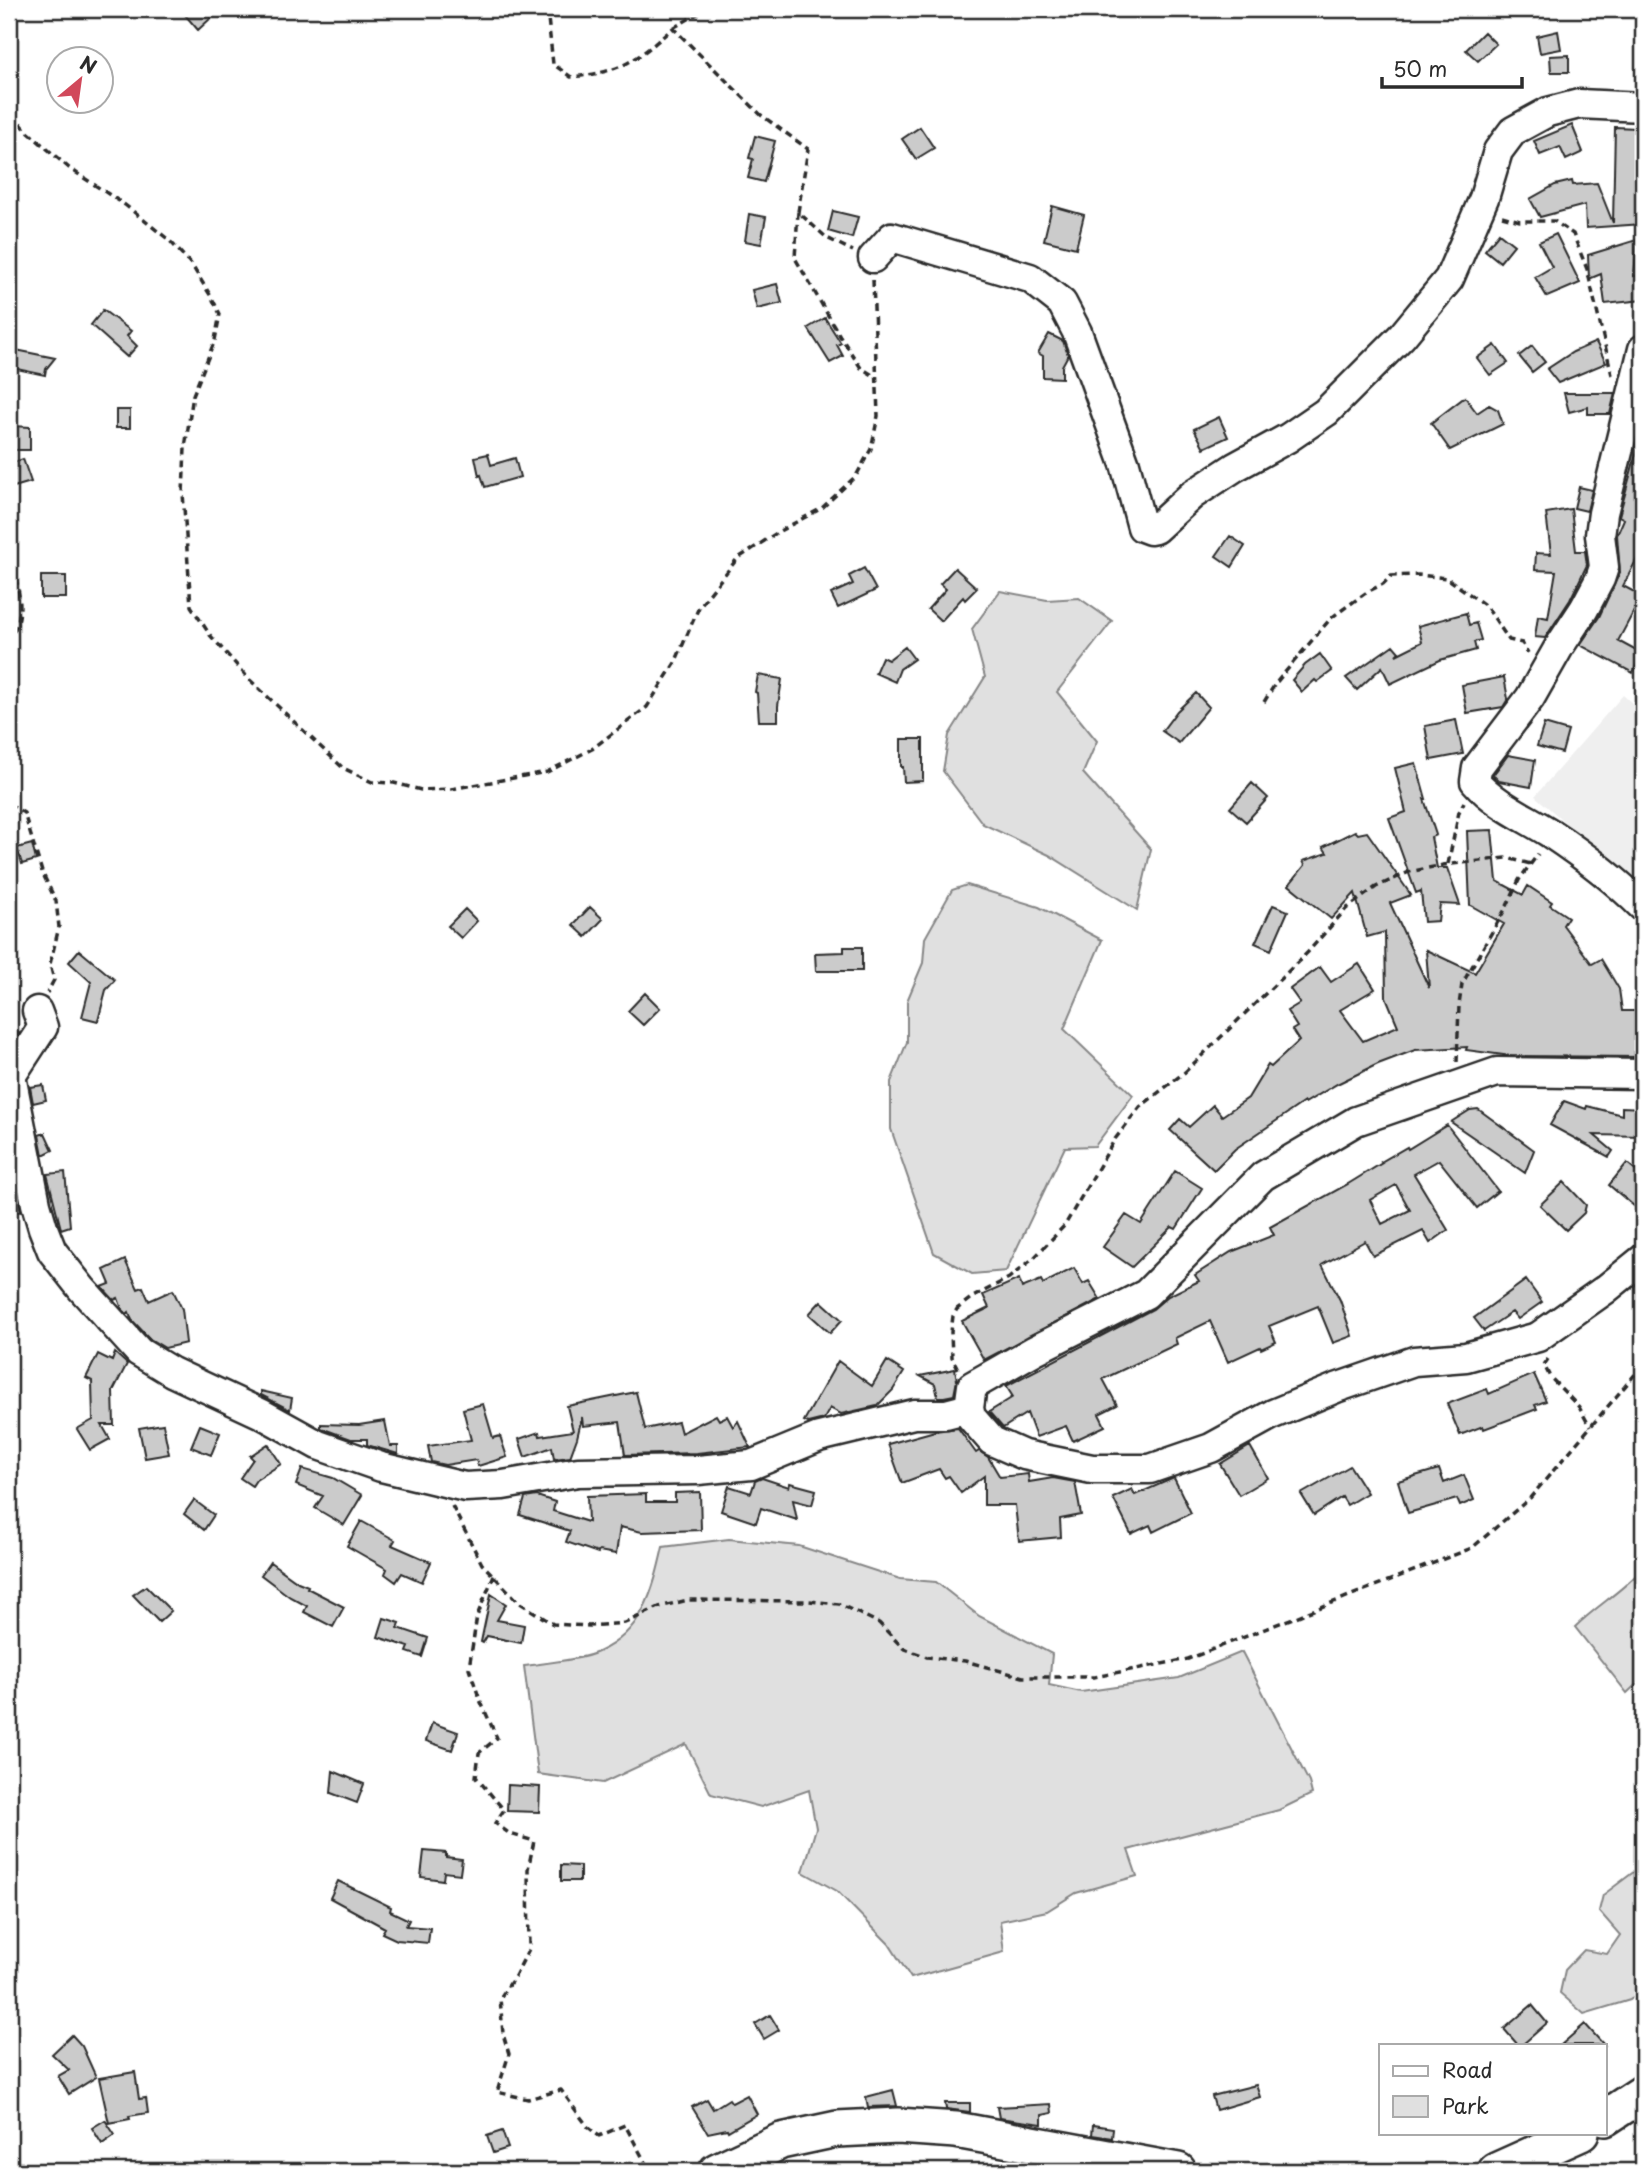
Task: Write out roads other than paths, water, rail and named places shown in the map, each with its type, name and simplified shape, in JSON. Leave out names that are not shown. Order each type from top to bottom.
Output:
[{"type":"main road","points":[[1606,2117],[1643,2093]]},
{"type":"main road","points":[[717,2171],[781,2140],[837,2129],[898,2126],[956,2130],[1178,2171]]},
{"type":"main road","points":[[1496,2171],[1579,2134]]},
{"type":"street","points":[[873,258],[892,237],[1030,278],[1062,303],[1081,344],[1125,464],[1140,522],[1142,527],[1150,530],[1155,529],[1192,495],[1235,467],[1288,439],[1326,412],[1402,335],[1448,279],[1484,198],[1498,151],[1513,131],[1548,112],[1579,104],[1643,107]]},
{"type":"street","points":[[1643,349],[1624,422],[1600,536],[1604,567],[1584,609],[1530,698],[1477,768],[1475,781],[1504,808],[1552,835],[1619,883],[1643,907]]},
{"type":"street","points":[[37,1011],[43,1027],[11,1076],[43,1228],[52,1251],[82,1289],[139,1352],[262,1414],[318,1446],[381,1467],[465,1487],[503,1485],[578,1472],[698,1470],[751,1465],[819,1437],[914,1414],[946,1414],[1035,1350],[1146,1294],[1263,1176],[1356,1121],[1497,1072],[1643,1074]]},
{"type":"street","points":[[971,1397],[971,1417],[992,1441],[1024,1455],[1092,1469],[1150,1469],[1210,1448],[1273,1414],[1336,1388],[1414,1361],[1466,1357],[1538,1336],[1606,1289],[1643,1259]]}]
